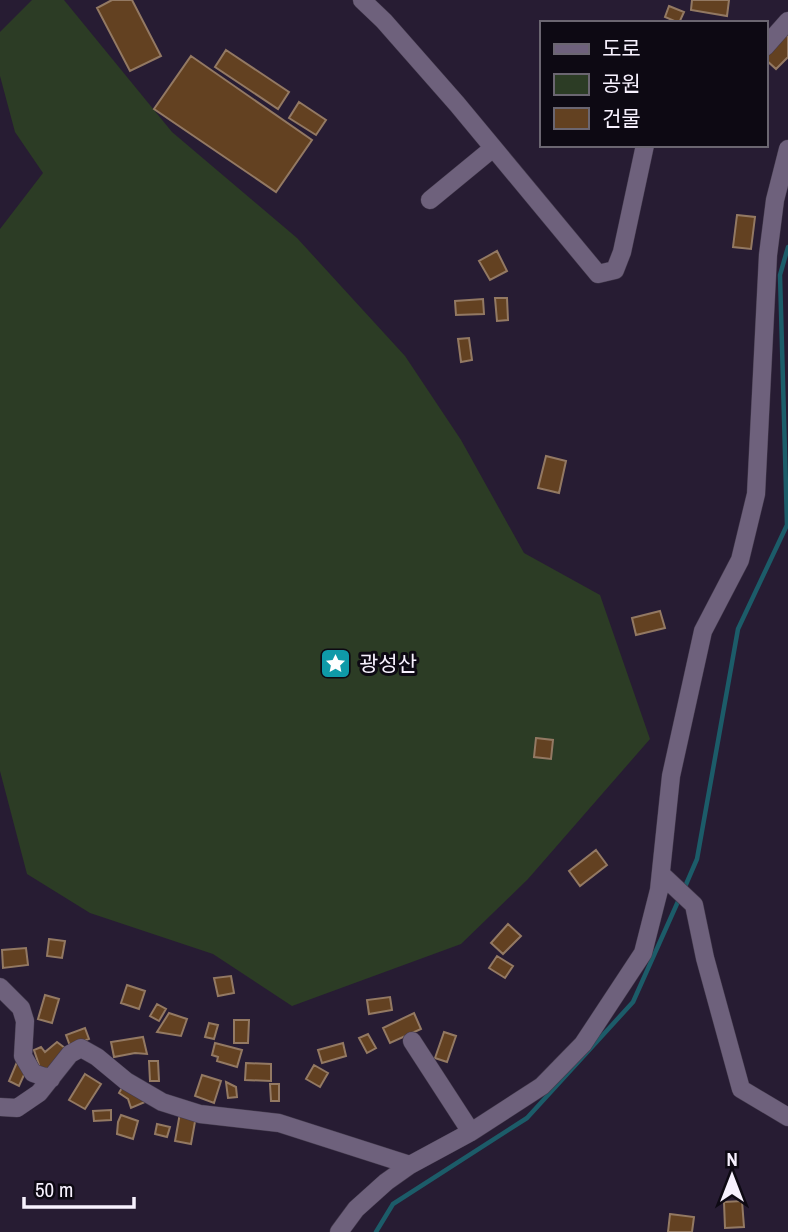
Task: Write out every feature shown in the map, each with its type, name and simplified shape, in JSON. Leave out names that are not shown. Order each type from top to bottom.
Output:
[{"type":"street","points":[[362,0],[394,31],[598,274],[615,270],[619,261],[645,147]]},
{"type":"street","points":[[767,45],[788,21]]},
{"type":"street","points":[[430,200],[492,149]]},
{"type":"street","points":[[340,1232],[356,1209],[386,1182],[542,1086],[583,1044],[643,953],[661,874],[671,776],[703,631],[740,560],[756,494],[768,255],[775,200],[788,149]]},
{"type":"street","points":[[661,874],[694,905],[705,958],[741,1089],[788,1117]]},
{"type":"street","points":[[0,987],[21,1008],[25,1021],[23,1056],[33,1073],[51,1079]]},
{"type":"street","points":[[412,1041],[471,1132]]},
{"type":"street","points":[[0,1107],[17,1108],[39,1093],[70,1054],[81,1048],[162,1102],[200,1114],[279,1123],[410,1165]]},
{"type":"green space","points":[[32,0],[64,0],[172,132],[297,238],[405,356],[461,440],[524,553],[600,595],[650,739],[528,879],[461,944],[292,1006],[213,954],[90,913],[27,874],[0,771],[0,229],[43,173],[15,132],[0,76],[0,32]]},
{"type":"building","points":[[112,0],[132,0],[161,56],[130,71],[97,8]]},
{"type":"building","points":[[692,0],[729,0],[727,16],[691,10]]},
{"type":"building","points":[[669,6],[684,12],[680,21],[665,17]]},
{"type":"building","points":[[784,33],[788,37],[788,57],[776,69],[767,61],[767,51]]},
{"type":"building","points":[[226,50],[289,92],[278,109],[215,67]]},
{"type":"building","points":[[191,56],[312,140],[276,192],[154,109]]},
{"type":"building","points":[[299,102],[326,120],[316,135],[289,118]]},
{"type":"building","points":[[737,215],[755,217],[751,249],[733,247]]},
{"type":"building","points":[[497,251],[507,271],[490,280],[479,261]]},
{"type":"building","points":[[495,298],[507,298],[508,320],[497,321]]},
{"type":"building","points":[[483,299],[484,314],[456,315],[455,301]]},
{"type":"building","points":[[469,338],[472,360],[461,362],[458,339]]},
{"type":"building","points":[[546,456],[566,461],[559,493],[538,488]]},
{"type":"building","points":[[660,611],[665,628],[636,635],[632,618]]},
{"type":"building","points":[[536,738],[553,740],[551,759],[534,757]]},
{"type":"building","points":[[596,850],[607,865],[580,886],[569,871]]},
{"type":"building","points":[[508,924],[521,936],[503,954],[491,943]]},
{"type":"building","points":[[49,939],[65,941],[62,958],[47,956]]},
{"type":"building","points":[[26,948],[28,965],[3,968],[2,950]]},
{"type":"building","points":[[497,956],[513,966],[505,978],[489,968]]},
{"type":"building","points":[[231,976],[234,993],[218,996],[214,978]]},
{"type":"building","points":[[127,985],[145,991],[139,1009],[121,1003]]},
{"type":"building","points":[[45,995],[59,999],[52,1023],[38,1019]]},
{"type":"building","points":[[390,997],[392,1010],[369,1014],[367,1000]]},
{"type":"building","points":[[157,1004],[166,1009],[159,1021],[150,1016]]},
{"type":"building","points":[[169,1013],[187,1019],[181,1036],[157,1032]]},
{"type":"building","points":[[414,1013],[421,1029],[390,1043],[383,1028]]},
{"type":"building","points":[[234,1020],[249,1020],[248,1043],[234,1043]]},
{"type":"building","points":[[209,1023],[218,1025],[214,1039],[205,1037]]},
{"type":"building","points":[[85,1028],[89,1039],[70,1046],[66,1035]]},
{"type":"building","points":[[444,1032],[456,1036],[447,1062],[435,1058]]},
{"type":"building","points":[[368,1034],[376,1048],[367,1053],[359,1038]]},
{"type":"building","points":[[143,1037],[147,1054],[114,1057],[111,1042]]},
{"type":"building","points":[[57,1042],[65,1048],[53,1069],[40,1068],[34,1050],[41,1047],[45,1052]]},
{"type":"building","points":[[215,1043],[242,1050],[237,1067],[217,1061],[218,1057],[212,1055]]},
{"type":"building","points":[[343,1043],[346,1056],[322,1063],[318,1050]]},
{"type":"building","points":[[149,1061],[158,1061],[159,1081],[150,1081]]},
{"type":"building","points":[[17,1062],[28,1066],[19,1086],[9,1081]]},
{"type":"building","points":[[246,1063],[271,1064],[271,1081],[245,1080]]},
{"type":"building","points":[[314,1065],[328,1073],[320,1087],[306,1079]]},
{"type":"building","points":[[85,1074],[101,1084],[85,1109],[69,1100]]},
{"type":"building","points":[[202,1075],[221,1081],[214,1103],[195,1096]]},
{"type":"building","points":[[226,1082],[236,1087],[237,1097],[228,1098]]},
{"type":"building","points":[[124,1084],[145,1102],[131,1108],[128,1099],[119,1093]]},
{"type":"building","points":[[270,1084],[279,1084],[279,1101],[271,1101]]},
{"type":"building","points":[[111,1110],[111,1120],[94,1121],[93,1111]]},
{"type":"building","points":[[180,1113],[196,1116],[191,1144],[175,1141]]},
{"type":"building","points":[[121,1115],[138,1121],[133,1139],[117,1134]]},
{"type":"building","points":[[157,1124],[170,1127],[167,1137],[155,1134]]},
{"type":"building","points":[[742,1201],[744,1227],[725,1228],[724,1202]]},
{"type":"building","points":[[670,1214],[694,1217],[692,1232],[668,1232]]},
{"type":"waterway","points":[[684,889],[697,859],[738,629],[787,525],[780,275],[788,247]]},
{"type":"waterway","points":[[376,1232],[393,1204],[527,1118],[633,1002],[680,897]]},
{"type":"place","name":"광성산","points":[[336,663]]}]
